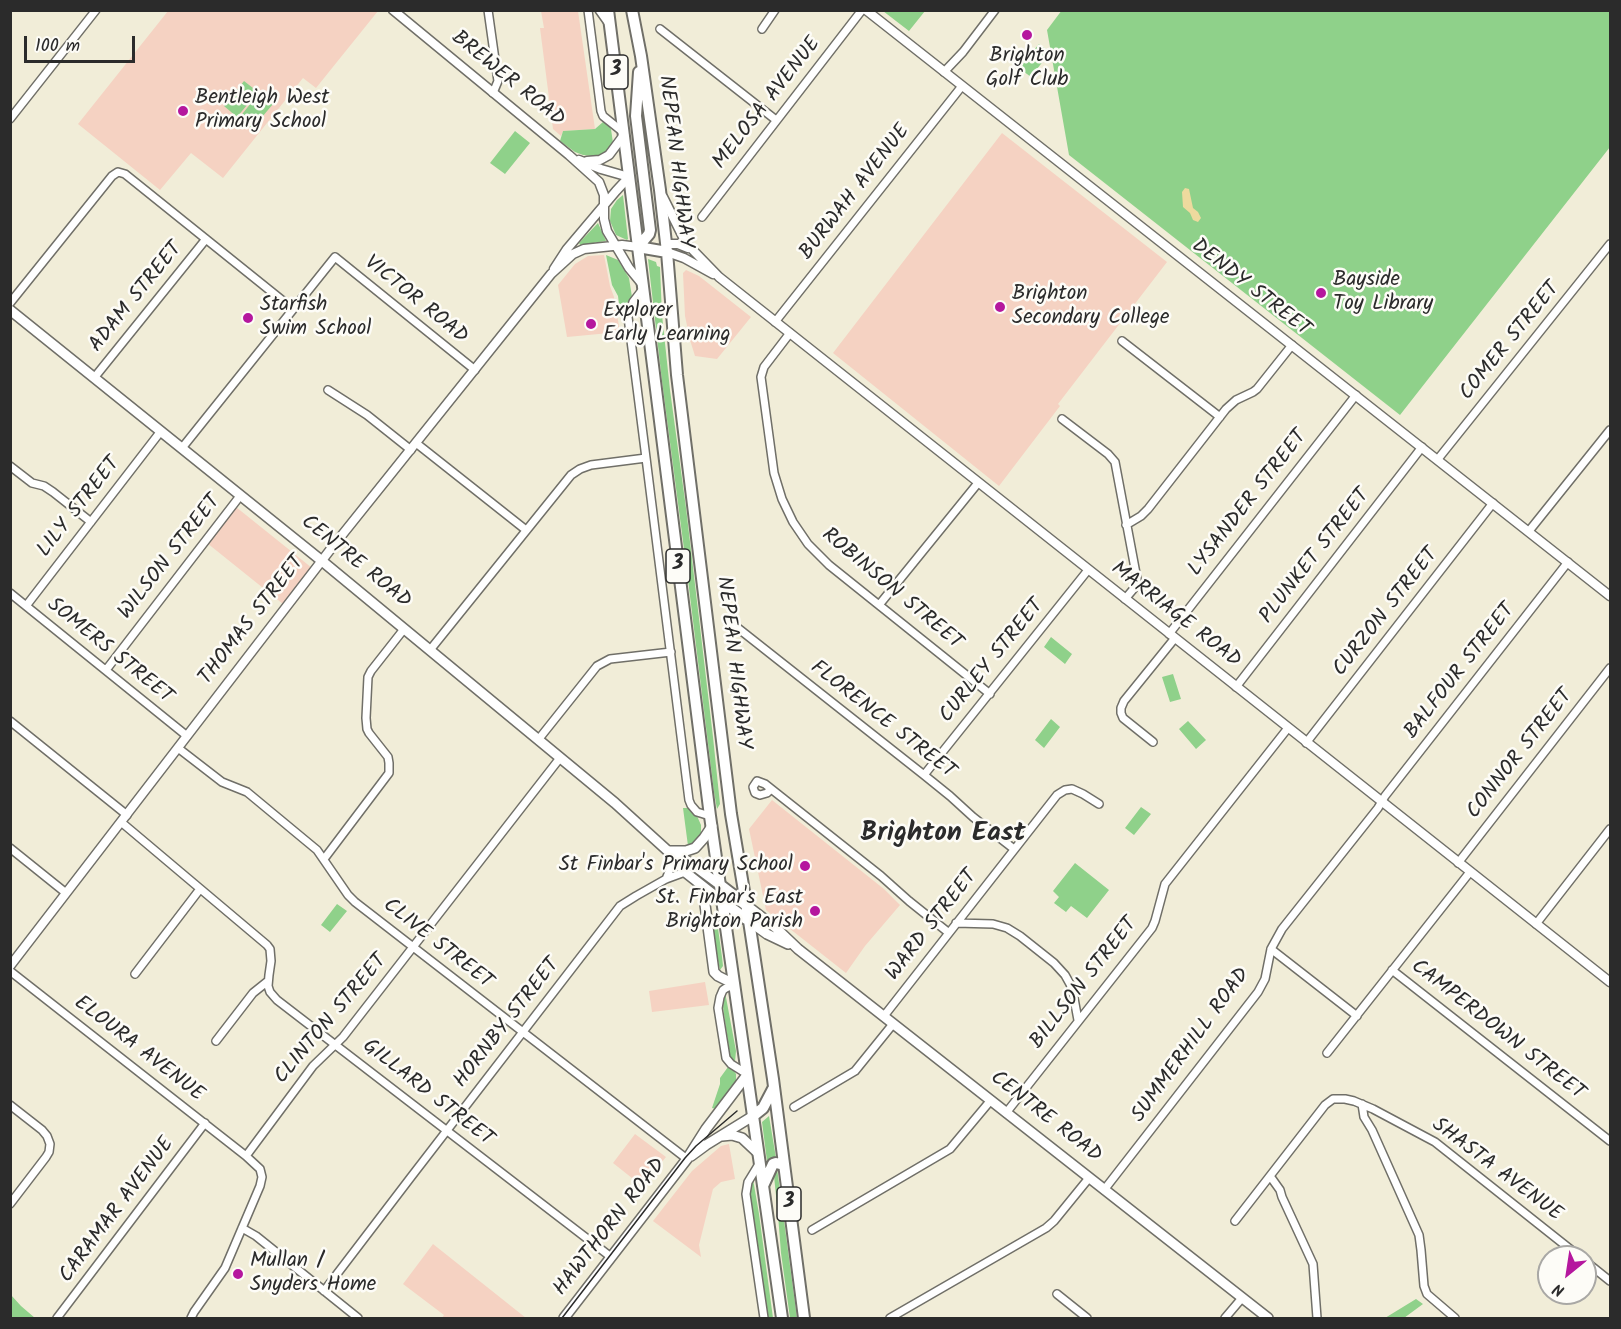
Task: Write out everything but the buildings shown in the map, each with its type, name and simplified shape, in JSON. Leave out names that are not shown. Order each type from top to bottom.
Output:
[{"type":"highway","name":"NEPEAN HIGHWAY","points":[[608,10],[711,821],[782,1318]]},
{"type":"highway","name":"NEPEAN HIGHWAY","points":[[632,10],[660,189],[676,375],[731,814],[749,921],[804,1318]]},
{"type":"highway","points":[[638,247],[650,230],[636,107],[641,59]]},
{"type":"highway","points":[[624,134],[638,132]]},
{"type":"highway","points":[[629,177],[660,189]]},
{"type":"highway","points":[[638,247],[666,248]]},
{"type":"highway","points":[[711,821],[731,814]]},
{"type":"highway","name":"CENTRE ROAD","points":[[720,885],[746,904]]},
{"type":"highway","name":"CENTRE ROAD","points":[[723,903],[749,921]]},
{"type":"highway","points":[[753,1116],[763,1108],[773,1089]]},
{"type":"highway","points":[[763,1186],[773,1164],[784,1165]]},
{"type":"main road","name":"CENTRE ROAD","points":[[10,310],[322,561],[622,809],[667,851],[685,872],[723,903]]},
{"type":"main road","points":[[667,851],[694,849],[702,841],[711,821]]},
{"type":"main road","name":"CENTRE ROAD","points":[[667,851],[689,862],[720,885]]},
{"type":"main road","points":[[700,885],[704,897],[714,972],[734,985]]},
{"type":"main road","name":"CENTRE ROAD","points":[[746,904],[776,928],[798,950],[1268,1318]]},
{"type":"main road","name":"CENTRE ROAD","points":[[749,921],[767,934],[798,950]]},
{"type":"main road","name":"HAWTHORN ROAD","points":[[564,1318],[687,1159],[706,1129],[747,1075]]},
{"type":"main road","name":"HAWTHORN ROAD","points":[[687,1159],[753,1116]]},
{"type":"main road","points":[[720,1136],[729,1135],[742,1138],[759,1158]]},
{"type":"street","points":[[10,118],[96,10]]},
{"type":"street","name":"BREWER ROAD","points":[[393,10],[569,155],[600,184],[604,192],[605,226],[629,268],[643,287]]},
{"type":"street","points":[[488,10],[496,75],[490,90]]},
{"type":"street","points":[[584,162],[606,157],[614,151],[624,134],[604,117],[601,111],[588,10]]},
{"type":"street","points":[[599,10],[610,26]]},
{"type":"street","points":[[762,29],[776,10]]},
{"type":"street","name":"DENDY STREET","points":[[864,10],[1611,596]]},
{"type":"street","name":"MELOSA AVENUE","points":[[702,217],[864,10]]},
{"type":"street","points":[[946,74],[995,10]]},
{"type":"street","points":[[660,29],[776,120]]},
{"type":"street","name":"BURWAH AVENUE","points":[[775,322],[962,86]]},
{"type":"street","name":"BREWER ROAD","points":[[569,155],[629,177]]},
{"type":"street","points":[[10,303],[112,176],[118,172],[125,174],[293,309],[182,448]]},
{"type":"street","name":"THOMAS STREET","points":[[10,966],[322,561],[551,274],[564,252],[629,177]]},
{"type":"street","name":"MARRIAGE ROAD","points":[[660,189],[684,241],[719,277],[1611,982]]},
{"type":"street","name":"ADAM STREET","points":[[94,378],[206,239]]},
{"type":"street","name":"COMER STREET","points":[[1438,459],[1611,244]]},
{"type":"street","name":"THOMAS STREET","points":[[551,274],[573,254],[581,250],[615,245],[638,247]]},
{"type":"street","points":[[666,248],[683,245],[694,252]]},
{"type":"street","name":"MARRIAGE ROAD","points":[[666,248],[719,277]]},
{"type":"street","name":"VICTOR ROAD","points":[[293,309],[336,257],[475,370]]},
{"type":"street","points":[[643,287],[632,304],[628,319],[645,458],[689,800],[697,812],[711,821]]},
{"type":"street","name":"ROBINSON STREET","points":[[790,333],[764,367],[762,374],[777,486],[793,522],[808,544],[829,565],[990,694]]},
{"type":"street","points":[[1122,341],[1220,417]]},
{"type":"street","points":[[1126,525],[1148,509],[1220,417],[1236,400],[1257,389],[1292,345]]},
{"type":"street","points":[[328,390],[414,446],[526,530]]},
{"type":"street","name":"LYSANDER STREET","points":[[1153,742],[1124,718],[1121,708],[1124,701],[1356,395]]},
{"type":"street","points":[[1062,418],[1115,462],[1137,579],[1136,585],[1125,599]]},
{"type":"street","points":[[1529,531],[1611,430]]},
{"type":"street","name":"LILY STREET","points":[[26,606],[161,431]]},
{"type":"street","name":"PLUNKET STREET","points":[[1236,687],[1422,447]]},
{"type":"street","points":[[430,650],[574,472],[591,465],[645,458]]},
{"type":"street","points":[[10,466],[32,483],[44,486],[53,492],[90,522]]},
{"type":"street","points":[[879,606],[978,483]]},
{"type":"street","name":"WILSON STREET","points":[[106,670],[240,496]]},
{"type":"street","name":"CURZON STREET","points":[[1306,743],[1493,503]]},
{"type":"street","name":"BALFOUR STREET","points":[[1382,802],[1568,562]]},
{"type":"street","name":"CURLEY STREET","points":[[924,775],[1088,570]]},
{"type":"street","name":"SOMERS STREET","points":[[10,593],[187,736]]},
{"type":"street","name":"FLORENCE STREET","points":[[727,621],[924,775],[1014,849]]},
{"type":"street","points":[[324,858],[389,773],[388,757],[367,729],[368,677],[404,629]]},
{"type":"street","points":[[538,740],[597,666],[610,659],[671,652]]},
{"type":"street","name":"CONNOR STREET","points":[[1458,863],[1611,668]]},
{"type":"street","points":[[10,721],[127,815]]},
{"type":"street","name":"BILLSON STREET","points":[[1006,1113],[1152,928],[1165,884],[1288,728]]},
{"type":"street","name":"CLIVE STREET","points":[[178,748],[222,782],[247,792],[317,850],[355,902],[687,1159]]},
{"type":"street","name":"CLINTON STREET","points":[[246,1156],[313,1066],[343,1037],[560,758]]},
{"type":"street","points":[[771,789],[949,933]]},
{"type":"street","name":"WARD STREET","points":[[884,1016],[1061,792],[1072,789],[1099,804]]},
{"type":"street","name":"SUMMERHILL ROAD","points":[[1104,1190],[1258,992],[1265,979],[1271,949],[1282,929],[1382,802]]},
{"type":"street","points":[[121,822],[270,949],[272,961],[268,981],[253,993],[216,1041]]},
{"type":"street","points":[[1536,924],[1611,830]]},
{"type":"street","points":[[10,848],[66,893]]},
{"type":"street","points":[[666,879],[672,863],[667,851]]},
{"type":"street","name":"HORNBY STREET","points":[[324,1291],[621,906],[666,879],[685,872]]},
{"type":"street","points":[[1327,1053],[1470,872]]},
{"type":"street","points":[[135,974],[200,889]]},
{"type":"street","points":[[956,923],[993,924],[1007,928],[1054,963],[1070,984],[1078,1020]]},
{"type":"street","points":[[1271,949],[1357,1016]]},
{"type":"street","name":"CAMPERDOWN STREET","points":[[1392,970],[1611,1141]]},
{"type":"street","name":"ELOURA AVENUE","points":[[10,971],[246,1156]]},
{"type":"street","name":"GILLARD STREET","points":[[268,981],[270,992],[277,1000],[611,1257]]},
{"type":"street","points":[[734,985],[723,990],[718,1008],[726,1059],[747,1075]]},
{"type":"street","points":[[794,1107],[855,1071],[893,1024]]},
{"type":"street","name":"SHASTA AVENUE","points":[[1235,1221],[1329,1101],[1338,1098],[1362,1104],[1435,1142],[1565,1245]]},
{"type":"street","points":[[812,1230],[950,1149],[991,1101]]},
{"type":"street","points":[[1362,1104],[1364,1117],[1419,1235],[1426,1294],[1455,1318]]},
{"type":"street","points":[[10,1105],[42,1130],[50,1144],[46,1157],[10,1204]]},
{"type":"street","points":[[1372,1130],[1373,1109]]},
{"type":"street","name":"CARAMAR AVENUE","points":[[57,1318],[205,1123]]},
{"type":"street","points":[[191,1318],[225,1268],[260,1186],[262,1176],[258,1166],[246,1156]]},
{"type":"street","points":[[759,1158],[748,1182],[746,1194],[764,1318]]},
{"type":"street","points":[[890,1318],[1046,1228],[1089,1178]]},
{"type":"street","points":[[1269,1178],[1277,1184],[1313,1264],[1317,1318]]},
{"type":"street","points":[[242,1228],[256,1236],[358,1318]]},
{"type":"street","points":[[1597,1270],[1611,1281]]},
{"type":"street","points":[[1056,1294],[1087,1318]]},
{"type":"street","points":[[1226,1318],[1242,1298]]},
{"type":"shaded area","name":"Bentleigh West Primary School","points":[[378,10],[316,88],[303,78],[223,178],[191,153],[160,190],[78,124],[168,11]]},
{"type":"shaded area","points":[[541,11],[578,11],[595,129],[563,131],[561,136],[553,129],[540,28],[544,28]]},
{"type":"shaded area","name":"Brighton Secondary College","points":[[1002,133],[1167,262],[1058,404],[1060,406],[999,486],[833,353]]},
{"type":"shaded area","points":[[604,255],[620,332],[567,337],[558,285],[575,264],[588,256]]},
{"type":"shaded area","points":[[686,270],[699,276],[751,317],[717,359],[695,356],[685,316],[683,273]]},
{"type":"shaded area","points":[[236,507],[312,568],[283,604],[207,543]]},
{"type":"shaded area","name":"St Finbar's Primary School","points":[[772,800],[884,889],[900,905],[865,946],[846,973],[766,910],[749,829]]},
{"type":"shaded area","points":[[705,982],[709,1005],[652,1012],[649,991]]},
{"type":"shaded area","points":[[635,1134],[666,1157],[642,1186],[613,1163]]},
{"type":"shaded area","points":[[729,1144],[735,1179],[721,1182],[713,1189],[699,1245],[701,1257],[653,1221],[692,1171],[721,1146]]},
{"type":"shaded area","points":[[433,1244],[526,1318],[442,1318],[444,1315],[403,1284]]},
{"type":"green space","points":[[1062,10],[1610,11],[1610,147],[1400,415],[1069,155],[1047,30]]},
{"type":"green space","points":[[883,11],[925,11],[909,31]]},
{"type":"green space","points":[[1039,44],[1050,52],[1031,77],[1019,68]]},
{"type":"green space","points":[[244,81],[258,92],[237,117],[224,106]]},
{"type":"green space","points":[[259,93],[273,104],[252,129],[239,118]]},
{"type":"green space","points":[[603,122],[607,123],[611,129],[613,143],[607,152],[600,155],[583,155],[560,141],[563,131],[595,129]]},
{"type":"green space","points":[[515,131],[530,143],[505,174],[490,163]]},
{"type":"green space","points":[[623,195],[627,240],[616,235],[610,221],[611,209]]},
{"type":"green space","points":[[598,223],[606,241],[580,245],[579,243]]},
{"type":"green space","points":[[606,255],[618,260],[629,278],[632,297],[623,313],[620,312],[618,296],[612,285]]},
{"type":"green space","points":[[648,259],[656,262],[660,267],[662,315],[670,390],[713,737],[720,804],[717,809],[662,381]]},
{"type":"green space","points":[[1051,637],[1072,654],[1065,664],[1044,647]]},
{"type":"green space","points":[[1173,674],[1181,699],[1170,702],[1162,677]]},
{"type":"green space","points":[[1051,719],[1060,727],[1044,748],[1035,740]]},
{"type":"green space","points":[[1188,721],[1206,740],[1196,749],[1179,729]]},
{"type":"green space","points":[[1141,807],[1151,814],[1134,835],[1125,828]]},
{"type":"green space","points":[[683,808],[688,808],[697,816],[701,825],[701,836],[696,843],[688,846]]},
{"type":"green space","points":[[1075,863],[1109,890],[1087,918],[1071,906],[1066,912],[1054,903],[1059,897],[1053,891]]},
{"type":"green space","points":[[337,904],[347,911],[330,932],[321,925]]},
{"type":"green space","points":[[712,920],[717,921],[723,966],[720,970],[717,957]]},
{"type":"green space","points":[[725,992],[736,1051],[735,1062],[730,1056],[723,1007]]},
{"type":"green space","points":[[728,1067],[736,1074],[736,1081],[716,1109],[712,1108],[720,1078]]},
{"type":"green space","points":[[769,1116],[776,1158],[767,1161],[762,1122]]},
{"type":"green space","points":[[777,1168],[797,1318],[790,1318],[781,1253],[774,1176]]},
{"type":"green space","points":[[753,1179],[773,1318],[767,1318],[749,1199],[749,1188]]},
{"type":"green space","points":[[11,1295],[21,1306],[35,1318],[11,1318]]},
{"type":"green space","points":[[1416,1299],[1423,1304],[1404,1318],[1385,1318]]},
{"type":"sand","points":[[1185,188],[1189,189],[1193,208],[1201,218],[1198,222],[1193,220],[1190,213],[1183,207],[1182,192]]},
{"type":"tram line","points":[[562,1318],[685,1158],[737,1111]]},
{"type":"place","name":"Brighton Golf Club","points":[[1027,35]]},
{"type":"place","name":"Bentleigh West Primary School","points":[[183,111]]},
{"type":"place","name":"Bayside Toy Library","points":[[1321,293]]},
{"type":"place","name":"Brighton Secondary College","points":[[1000,307]]},
{"type":"place","name":"Starfish Swim School","points":[[248,318]]},
{"type":"place","name":"Explorer Early Learning","points":[[591,324]]},
{"type":"place","name":"St Finbar's Primary School","points":[[805,866]]},
{"type":"place","name":"St. Finbar's East Brighton Parish","points":[[815,911]]},
{"type":"place","name":"Mullan / Snyders Home","points":[[238,1274]]},
{"type":"district","name":"Brighton East","points":[[943,835]]}]
